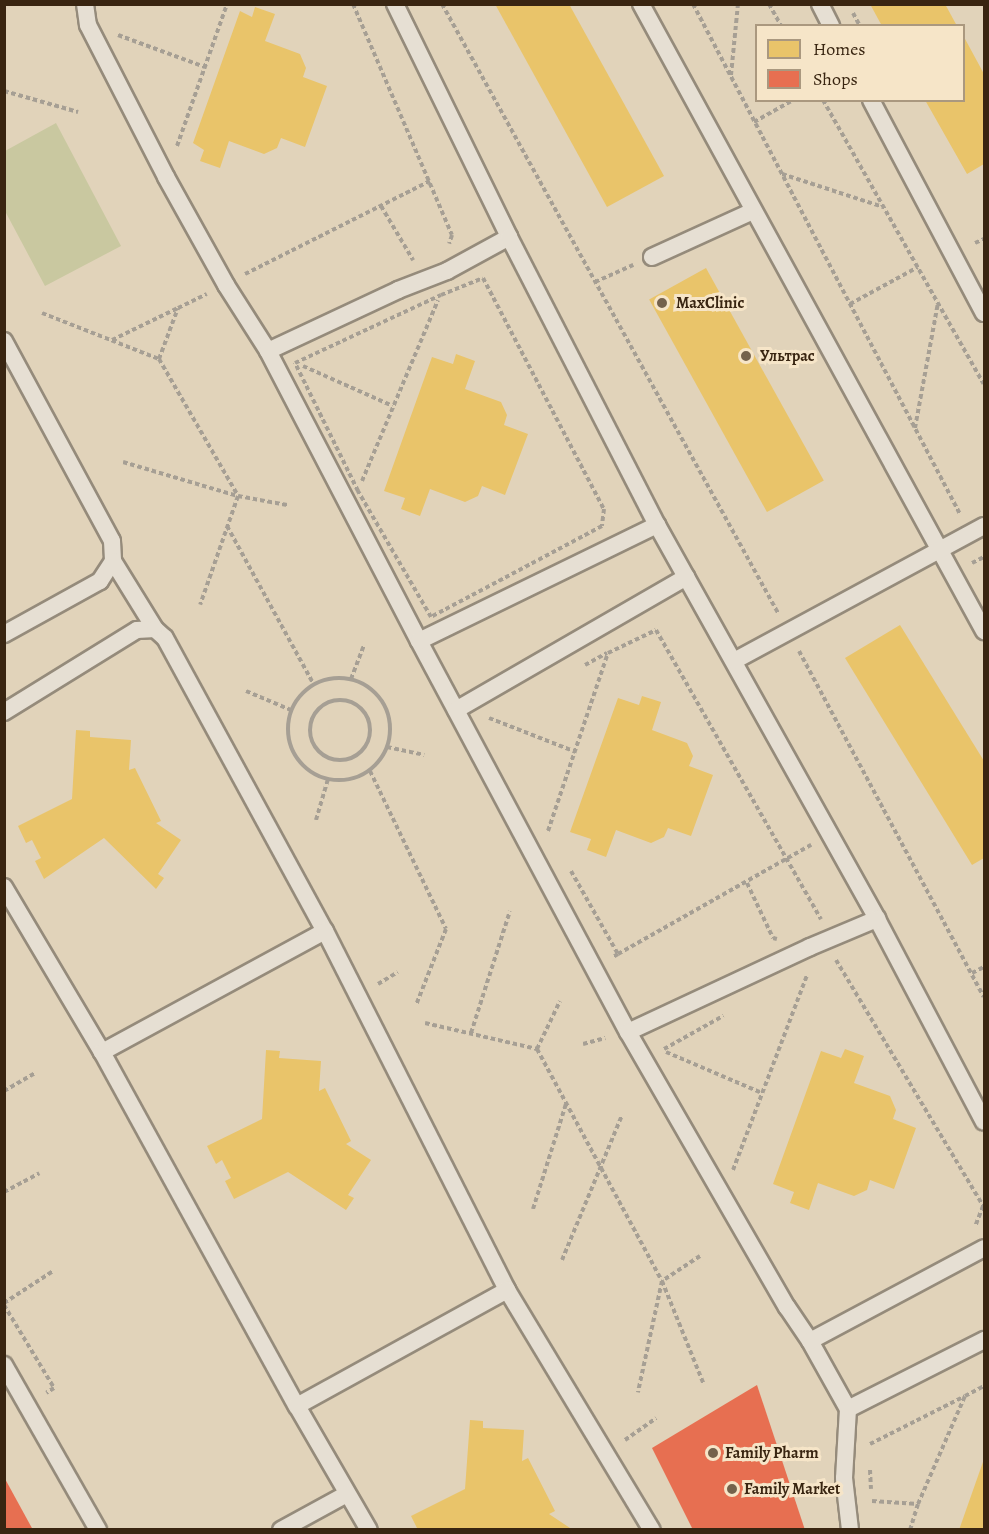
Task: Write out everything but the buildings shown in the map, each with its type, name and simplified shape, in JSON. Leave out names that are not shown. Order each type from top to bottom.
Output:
[{"type":"lane","points":[[85,4],[88,26],[166,177],[226,285],[268,351],[419,641],[628,1032],[848,1409],[844,1478],[850,1530]]},
{"type":"lane","points":[[395,4],[509,237],[657,525],[877,919],[984,1122]]},
{"type":"lane","points":[[641,4],[984,631]]},
{"type":"lane","points":[[820,4],[830,24]]},
{"type":"lane","points":[[872,102],[984,313]]},
{"type":"lane","points":[[652,257],[753,211]]},
{"type":"lane","points":[[268,351],[398,290],[447,271],[509,237]]},
{"type":"lane","points":[[4,340],[112,541],[113,561],[155,629],[165,638],[325,931],[507,1290],[652,1530]]},
{"type":"lane","points":[[419,641],[657,525]]},
{"type":"lane","points":[[734,661],[787,630],[977,530]]},
{"type":"lane","points":[[4,634],[100,581],[113,561]]},
{"type":"lane","points":[[456,710],[687,577]]},
{"type":"lane","points":[[4,712],[137,630],[155,629]]},
{"type":"lane","points":[[4,887],[102,1052],[297,1406],[369,1530]]},
{"type":"lane","points":[[628,1032],[810,947],[877,919]]},
{"type":"lane","points":[[102,1052],[325,931]]},
{"type":"lane","points":[[810,1341],[984,1248]]},
{"type":"lane","points":[[297,1406],[507,1290]]},
{"type":"lane","points":[[848,1409],[984,1340]]},
{"type":"lane","points":[[4,1365],[98,1530]]},
{"type":"lane","points":[[281,1530],[347,1494]]},
{"type":"path","points":[[176,148],[227,4]]},
{"type":"path","points":[[353,4],[452,235],[445,250]]},
{"type":"path","points":[[445,4],[446,12],[787,630],[984,997]]},
{"type":"path","points":[[693,4],[915,429],[977,530]]},
{"type":"path","points":[[731,77],[738,4]]},
{"type":"path","points":[[769,4],[780,24]]},
{"type":"path","points":[[112,32],[205,68]]},
{"type":"path","points":[[4,91],[78,112]]},
{"type":"path","points":[[754,122],[789,102]]},
{"type":"path","points":[[824,102],[984,384]]},
{"type":"path","points":[[782,174],[884,207]]},
{"type":"path","points":[[237,265],[243,275],[430,181]]},
{"type":"path","points":[[381,206],[411,260],[418,260]]},
{"type":"path","points":[[975,243],[984,239]]},
{"type":"path","points":[[595,282],[652,257]]},
{"type":"path","points":[[850,304],[918,267]]},
{"type":"path","points":[[351,510],[441,295],[447,271]]},
{"type":"path","points":[[483,278],[604,509],[602,526],[431,617],[358,491],[295,363],[441,295],[483,278]]},
{"type":"path","points":[[112,340],[226,285]]},
{"type":"path","points":[[915,429],[938,303]]},
{"type":"path","points":[[159,359],[178,308]]},
{"type":"path","points":[[42,313],[159,359],[238,496]]},
{"type":"path","points":[[268,351],[393,406]]},
{"type":"path","points":[[123,462],[238,496],[287,505]]},
{"type":"path","points":[[200,605],[238,496]]},
{"type":"path","points":[[227,525],[314,685]]},
{"type":"path","points":[[548,831],[608,653],[656,630],[822,918],[819,924]]},
{"type":"path","points":[[351,679],[364,645]]},
{"type":"path","points":[[336,678],[351,679],[364,684],[385,705],[390,719],[391,733],[387,747],[370,771],[342,780],[328,779],[308,770],[294,753],[289,739],[291,710],[298,698],[314,685],[336,678]]},
{"type":"path","points":[[246,691],[291,710]]},
{"type":"path","points":[[336,701],[347,701],[358,706],[366,715],[370,726],[370,737],[365,748],[356,756],[334,760],[323,755],[315,746],[311,735],[311,723],[316,713],[325,705],[336,701]]},
{"type":"path","points":[[493,728],[488,718],[576,752]]},
{"type":"path","points":[[387,747],[424,755]]},
{"type":"path","points":[[370,771],[446,929],[416,1005]]},
{"type":"path","points":[[316,820],[328,779]]},
{"type":"path","points":[[543,820],[554,841]]},
{"type":"path","points":[[595,970],[618,954],[788,859]]},
{"type":"path","points":[[566,861],[618,954]]},
{"type":"path","points":[[747,882],[773,938],[781,940]]},
{"type":"path","points":[[471,1033],[510,911]]},
{"type":"path","points":[[826,960],[834,957],[983,1206],[979,1222],[974,1229]]},
{"type":"path","points":[[727,1161],[733,1172],[809,967],[800,973]]},
{"type":"path","points":[[972,973],[984,967]]},
{"type":"path","points":[[537,1049],[560,1002]]},
{"type":"path","points":[[661,1050],[730,1012]]},
{"type":"path","points":[[425,1023],[537,1049],[662,1281],[704,1385]]},
{"type":"path","points":[[661,1050],[762,1093]]},
{"type":"path","points":[[661,1050],[666,1058]]},
{"type":"path","points":[[4,1091],[35,1073]]},
{"type":"path","points":[[533,1209],[566,1103]]},
{"type":"path","points":[[562,1260],[622,1115]]},
{"type":"path","points":[[4,1192],[39,1173]]},
{"type":"path","points":[[638,1392],[662,1281],[700,1256]]},
{"type":"path","points":[[27,1404],[54,1388],[4,1304],[53,1271]]},
{"type":"path","points":[[868,1445],[984,1386]]},
{"type":"path","points":[[910,1530],[918,1504],[965,1396]]},
{"type":"path","points":[[606,1454],[656,1418]]},
{"type":"path","points":[[872,1502],[918,1504]]},
{"type":"green space","points":[[56,123],[121,246],[45,286],[5,211],[5,151]]},
{"type":"place","name":"MaxClinic","points":[[662,303]]},
{"type":"place","name":"Ультрас","points":[[746,356]]},
{"type":"place","name":"Family Pharm","points":[[713,1453]]},
{"type":"place","name":"Family Market","points":[[732,1489]]}]
